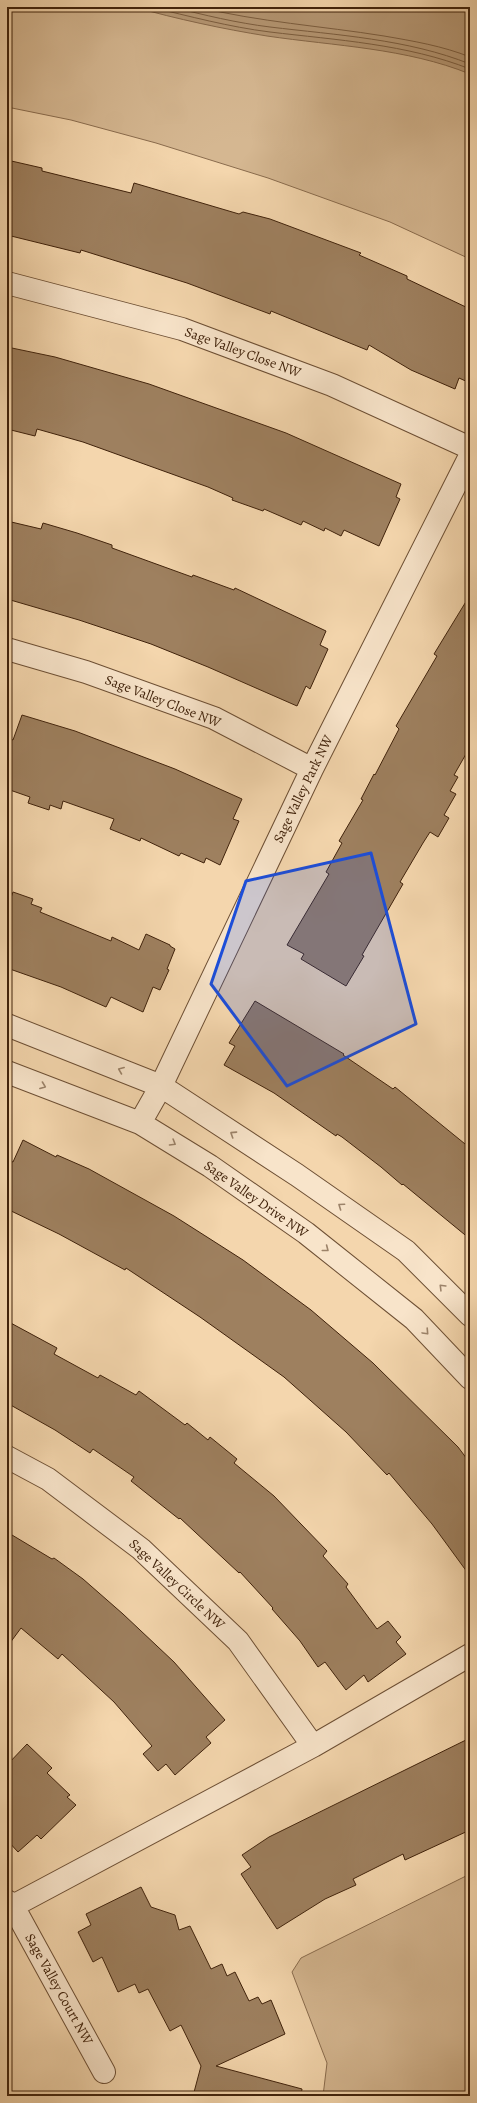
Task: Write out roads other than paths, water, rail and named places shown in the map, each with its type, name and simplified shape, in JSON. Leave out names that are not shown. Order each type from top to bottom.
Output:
[{"type":"street","name":"Sage Valley Close NW","points":[[7,283],[182,329],[332,385],[470,448]]},
{"type":"street","name":"Sage Valley Park NW","points":[[140,1123],[160,1086],[312,769],[470,456]]},
{"type":"street","name":"Sage Valley Close NW","points":[[7,649],[86,672],[214,718],[312,769]]},
{"type":"street","points":[[7,1025],[160,1086],[297,1176],[406,1252],[470,1315]]},
{"type":"street","name":"Sage Valley Drive NW","points":[[7,1072],[140,1123],[210,1166],[306,1233],[414,1318],[470,1378]]},
{"type":"street","name":"Sage Valley Circle NW","points":[[7,1457],[48,1479],[141,1548],[238,1641],[313,1746]]},
{"type":"street","points":[[10,1904],[313,1746],[470,1656]]},
{"type":"street","name":"Sage Valley Court NW","points":[[10,1904],[104,2072]]},
{"type":"water","points":[[134,7],[470,7],[470,74],[446,65],[396,53],[267,36],[183,20]]}]
